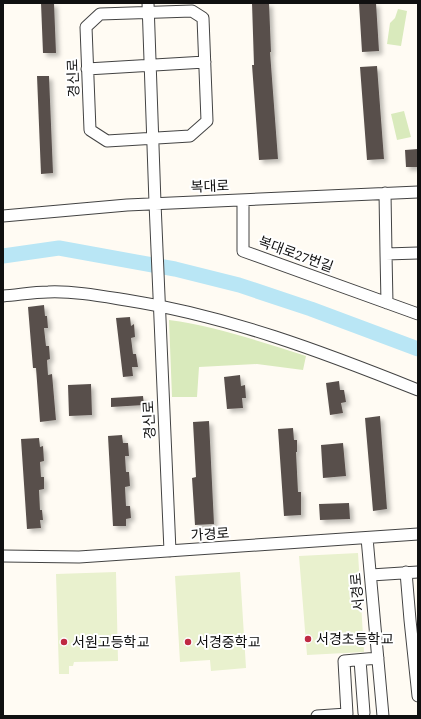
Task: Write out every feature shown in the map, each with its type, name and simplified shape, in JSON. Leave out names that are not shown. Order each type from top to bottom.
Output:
[{"type":"street","name":"경신로","points":[[148,8],[192,11],[203,18],[207,122],[190,136],[107,141],[90,130],[86,27],[100,14],[148,8]]},
{"type":"street","points":[[148,8],[155,203]]},
{"type":"street","points":[[87,69],[205,62]]},
{"type":"street","name":"복대로","points":[[3,216],[127,204],[418,192]]},
{"type":"street","points":[[385,193],[387,303],[418,314]]},
{"type":"street","name":"복대로27번길","points":[[243,200],[243,252],[387,303]]},
{"type":"street","name":"경신로","points":[[155,203],[170,551]]},
{"type":"street","points":[[386,254],[418,253]]},
{"type":"street","points":[[3,296],[48,292],[81,293],[159,305],[243,326],[296,343],[418,390]]},
{"type":"street","name":"가경로","points":[[3,556],[78,557],[418,534]]},
{"type":"street","name":"서경로","points":[[367,538],[383,716]]},
{"type":"street","points":[[406,572],[414,619],[418,696]]},
{"type":"street","points":[[371,575],[418,572]]},
{"type":"street","points":[[317,716],[347,714],[344,661],[378,658]]},
{"type":"street","points":[[360,660],[364,714]]},
{"type":"green space","points":[[398,9],[407,11],[401,46],[387,44],[390,23],[395,18]]},
{"type":"green space","points":[[404,111],[411,137],[397,140],[391,114]]},
{"type":"green space","points":[[169,320],[221,330],[306,356],[303,370],[257,364],[199,367],[197,397],[172,397]]},
{"type":"green space","points":[[358,553],[364,652],[307,655],[299,556]]},
{"type":"green space","points":[[116,572],[118,661],[74,662],[73,666],[69,666],[69,674],[59,674],[56,574]]},
{"type":"green space","points":[[240,572],[246,668],[211,671],[210,660],[180,662],[175,576]]},
{"type":"building","points":[[41,3],[54,3],[56,53],[43,53]]},
{"type":"building","points":[[252,3],[269,3],[270,52],[278,159],[259,160],[252,65],[254,65]]},
{"type":"building","points":[[359,3],[376,3],[379,51],[362,52]]},
{"type":"building","points":[[377,66],[384,159],[367,160],[360,67]]},
{"type":"building","points":[[37,76],[49,76],[53,173],[41,174]]},
{"type":"building","points":[[418,149],[418,167],[406,167],[405,150]]},
{"type":"building","points":[[44,305],[48,328],[44,328],[46,346],[49,346],[50,359],[47,360],[48,375],[52,374],[56,420],[40,422],[36,368],[33,368],[28,307]]},
{"type":"building","points":[[130,317],[131,326],[134,324],[135,337],[131,338],[133,354],[136,354],[138,367],[132,367],[133,376],[123,377],[116,318]]},
{"type":"building","points":[[240,375],[241,386],[245,385],[246,398],[242,398],[243,408],[227,409],[224,377]]},
{"type":"building","points":[[339,381],[340,390],[344,390],[346,402],[341,403],[343,413],[330,415],[326,383]]},
{"type":"building","points":[[91,384],[92,415],[69,416],[68,385]]},
{"type":"building","points":[[143,396],[144,405],[111,407],[111,398]]},
{"type":"building","points":[[380,416],[387,509],[373,511],[365,418]]},
{"type":"building","points":[[209,421],[214,524],[195,525],[192,478],[196,477],[193,422]]},
{"type":"building","points":[[293,428],[294,440],[297,440],[296,452],[298,492],[301,492],[301,515],[284,516],[278,429]]},
{"type":"building","points":[[122,435],[123,443],[128,443],[129,456],[125,456],[126,472],[129,472],[130,486],[125,487],[126,506],[130,506],[131,518],[126,519],[126,526],[113,526],[108,436]]},
{"type":"building","points":[[39,438],[40,447],[43,446],[44,461],[40,462],[41,477],[44,477],[44,489],[39,490],[40,510],[42,510],[43,520],[40,520],[41,528],[27,529],[21,439]]},
{"type":"building","points":[[343,443],[346,476],[323,478],[321,445]]},
{"type":"building","points":[[349,503],[350,519],[320,520],[319,504]]},
{"type":"waterway","points":[[3,256],[59,248],[175,269],[239,285],[311,309],[418,349]]},
{"type":"place","name":"서경초등학교","points":[[308,639]]},
{"type":"place","name":"서원고등학교","points":[[64,642]]},
{"type":"place","name":"서경중학교","points":[[188,642]]}]
